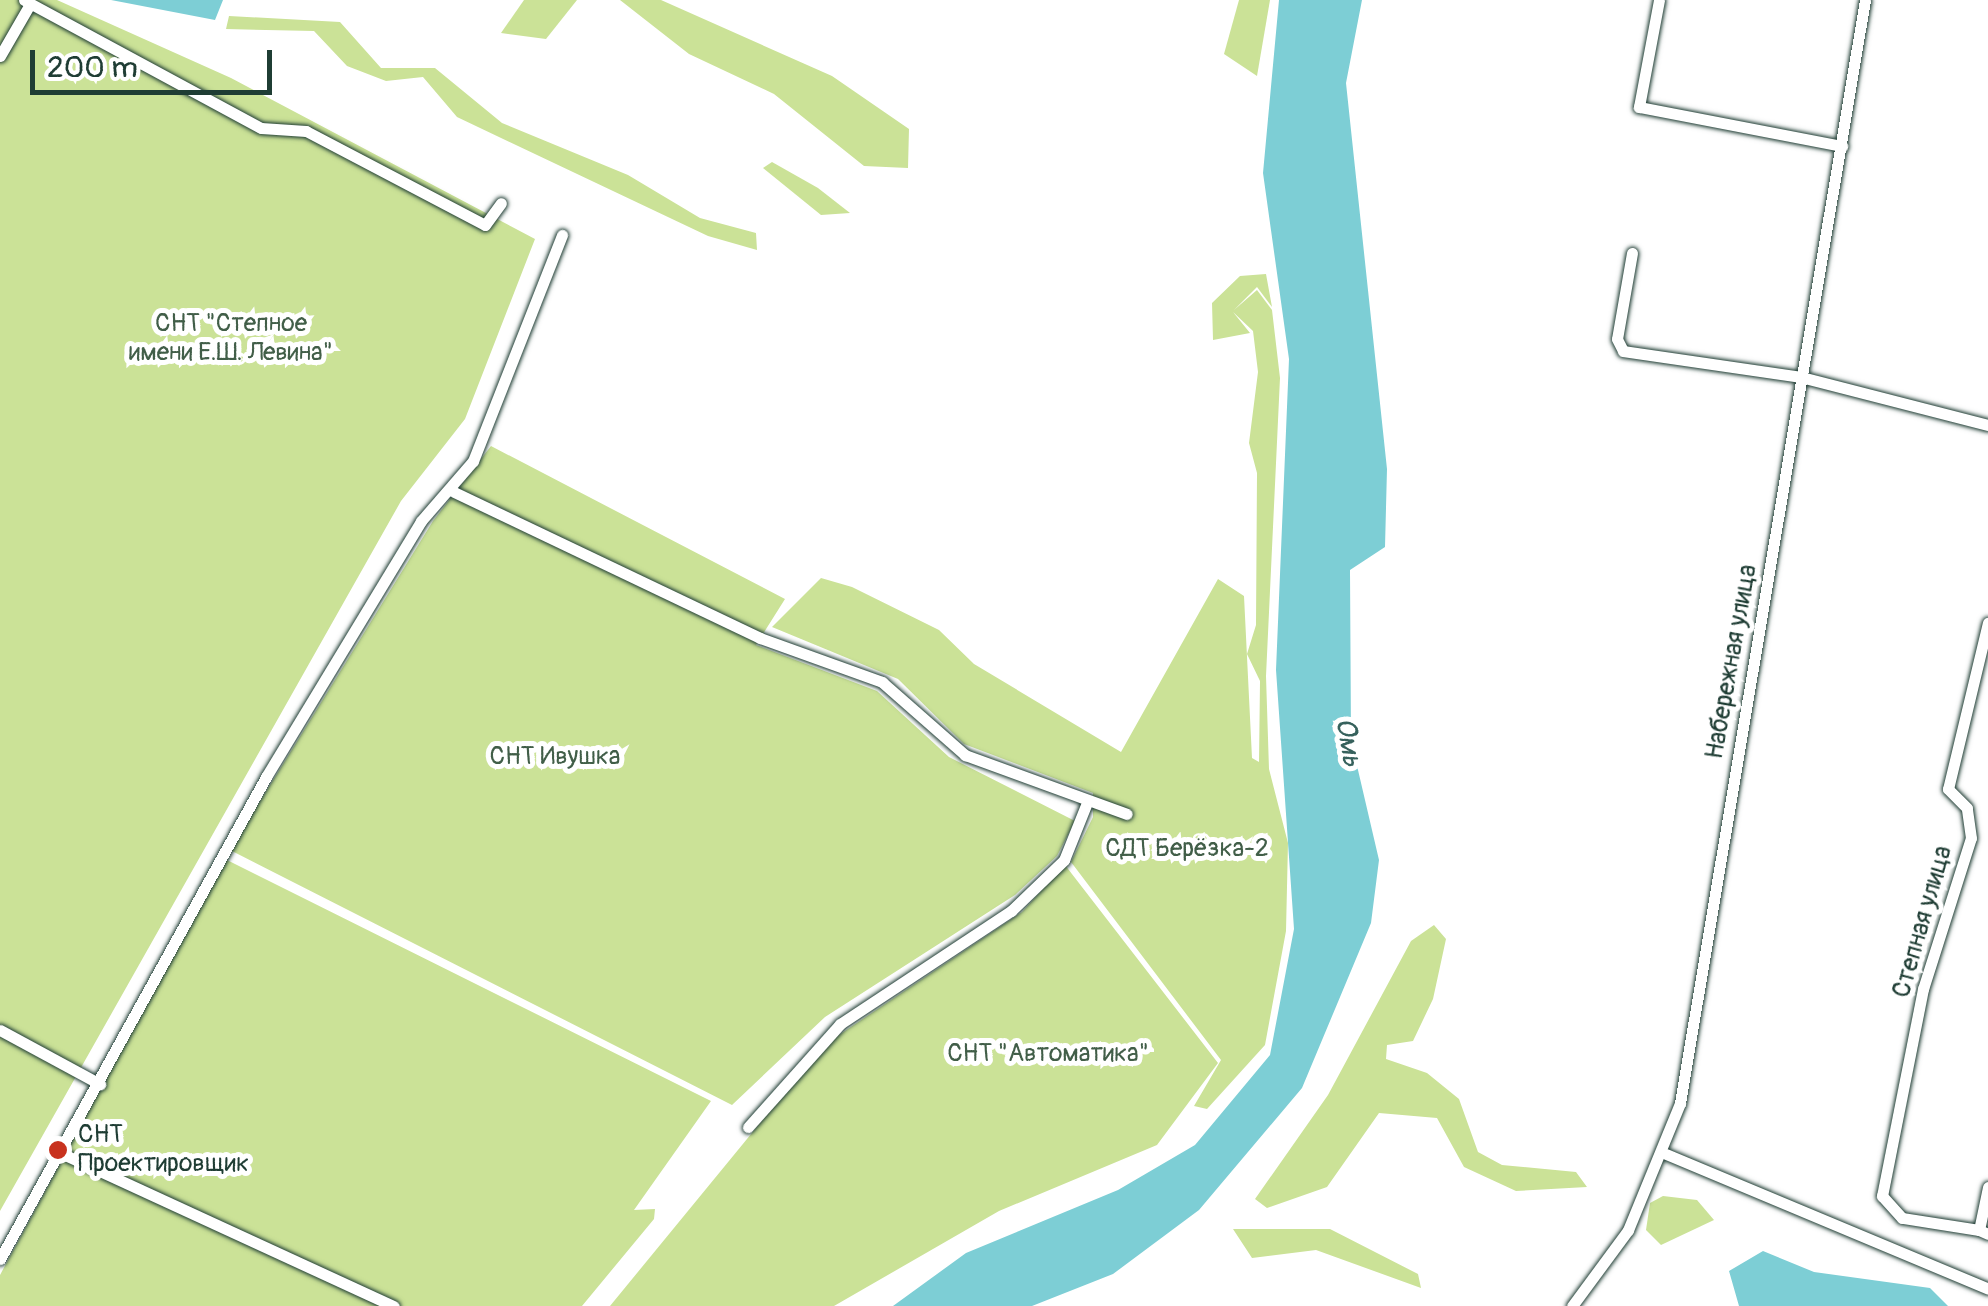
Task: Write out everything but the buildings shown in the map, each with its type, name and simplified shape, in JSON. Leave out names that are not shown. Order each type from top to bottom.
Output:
[{"type":"street","points":[[1658,0],[1636,96],[1646,111],[1842,146]]},
{"type":"street","name":"Набережная улица","points":[[1572,1306],[1628,1230],[1666,1154],[1865,0]]},
{"type":"street","points":[[0,56],[27,2],[262,128],[306,131],[484,224],[501,203]]},
{"type":"street","points":[[0,1259],[63,1154],[215,864],[439,499],[454,492],[562,235]]},
{"type":"street","points":[[1632,253],[1617,338],[1623,352],[1801,378],[1988,425]]},
{"type":"street","points":[[454,492],[760,638],[882,682],[965,755],[1086,805],[1126,814]]},
{"type":"street","name":"Степная улица","points":[[1983,1232],[1902,1218],[1882,1196],[1923,990],[1971,838],[1967,808],[1948,789],[1988,623]]},
{"type":"street","points":[[748,1128],[840,1024],[1011,911],[1064,860],[1086,805]]},
{"type":"street","points":[[0,1030],[100,1084]]},
{"type":"street","points":[[63,1154],[394,1306]]},
{"type":"street","points":[[1666,1154],[1988,1290]]},
{"type":"street","points":[[1983,1232],[1988,1187]]},
{"type":"green space","name":"СНТ \"Степное имени Е.Ш. Левина\"","points":[[0,0],[57,0],[231,78],[535,239],[465,419],[401,501],[0,1211]]},
{"type":"green space","points":[[524,0],[577,0],[546,39],[501,33]]},
{"type":"green space","points":[[620,0],[661,0],[832,76],[909,129],[908,168],[864,166],[774,94],[689,54]]},
{"type":"green space","points":[[1239,0],[1270,0],[1257,76],[1224,54]]},
{"type":"green space","points":[[229,16],[340,22],[381,68],[435,68],[502,123],[628,175],[700,218],[756,233],[757,250],[708,236],[457,117],[423,77],[386,81],[347,66],[314,31],[226,29]]},
{"type":"green space","points":[[772,162],[818,188],[850,213],[821,215],[763,168]]},
{"type":"green space","name":"СДТ Берёзка-2","points":[[1266,274],[1272,307],[1257,287],[1234,310],[1257,290],[1272,310],[1280,378],[1266,676],[1269,769],[1288,843],[1286,931],[1265,1045],[1207,1109],[1194,1106],[1221,1060],[1071,862],[1093,817],[1093,793],[964,744],[898,679],[772,627],[821,578],[852,587],[939,630],[974,664],[1121,752],[1218,579],[1244,596],[1252,758],[1259,762],[1260,681],[1247,654],[1256,625],[1257,473],[1249,443],[1258,372],[1253,331],[1233,312],[1250,333],[1213,340],[1212,303],[1240,276]]},
{"type":"green space","name":"СНТ Ивушка","points":[[491,446],[785,599],[756,645],[877,691],[949,757],[1075,821],[1057,856],[1015,895],[825,1017],[732,1105],[230,850],[433,521]]},
{"type":"green space","points":[[225,859],[711,1101],[634,1210],[655,1209],[654,1219],[582,1306],[0,1306],[0,1275]]},
{"type":"green space","name":"СНТ \"Автоматика\"","points":[[1065,865],[1218,1063],[1157,1145],[999,1211],[834,1306],[610,1306],[824,1045],[1022,912]]},
{"type":"green space","points":[[1434,925],[1446,939],[1433,999],[1413,1041],[1387,1045],[1386,1059],[1427,1073],[1459,1099],[1478,1152],[1502,1165],[1576,1172],[1587,1187],[1516,1191],[1464,1167],[1437,1118],[1379,1113],[1327,1187],[1267,1208],[1255,1199],[1328,1095],[1411,941]]},
{"type":"green space","points":[[1663,1196],[1697,1200],[1714,1220],[1661,1245],[1646,1230],[1650,1203]]},
{"type":"green space","points":[[1233,1229],[1330,1229],[1418,1274],[1421,1288],[1316,1250],[1252,1258]]},
{"type":"water","points":[[111,0],[223,0],[215,20]]},
{"type":"water","name":"Омь","points":[[1279,0],[1362,0],[1346,83],[1387,469],[1385,547],[1350,570],[1351,740],[1379,860],[1371,923],[1302,1088],[1199,1210],[1113,1274],[1032,1306],[893,1306],[966,1253],[1118,1190],[1195,1145],[1270,1055],[1294,929],[1276,670],[1289,359],[1263,173]]},
{"type":"water","points":[[1763,1251],[1814,1272],[1930,1288],[1948,1306],[1739,1306],[1729,1271]]},
{"type":"place","name":"СНТ Проектировщик","points":[[58,1150]]}]
